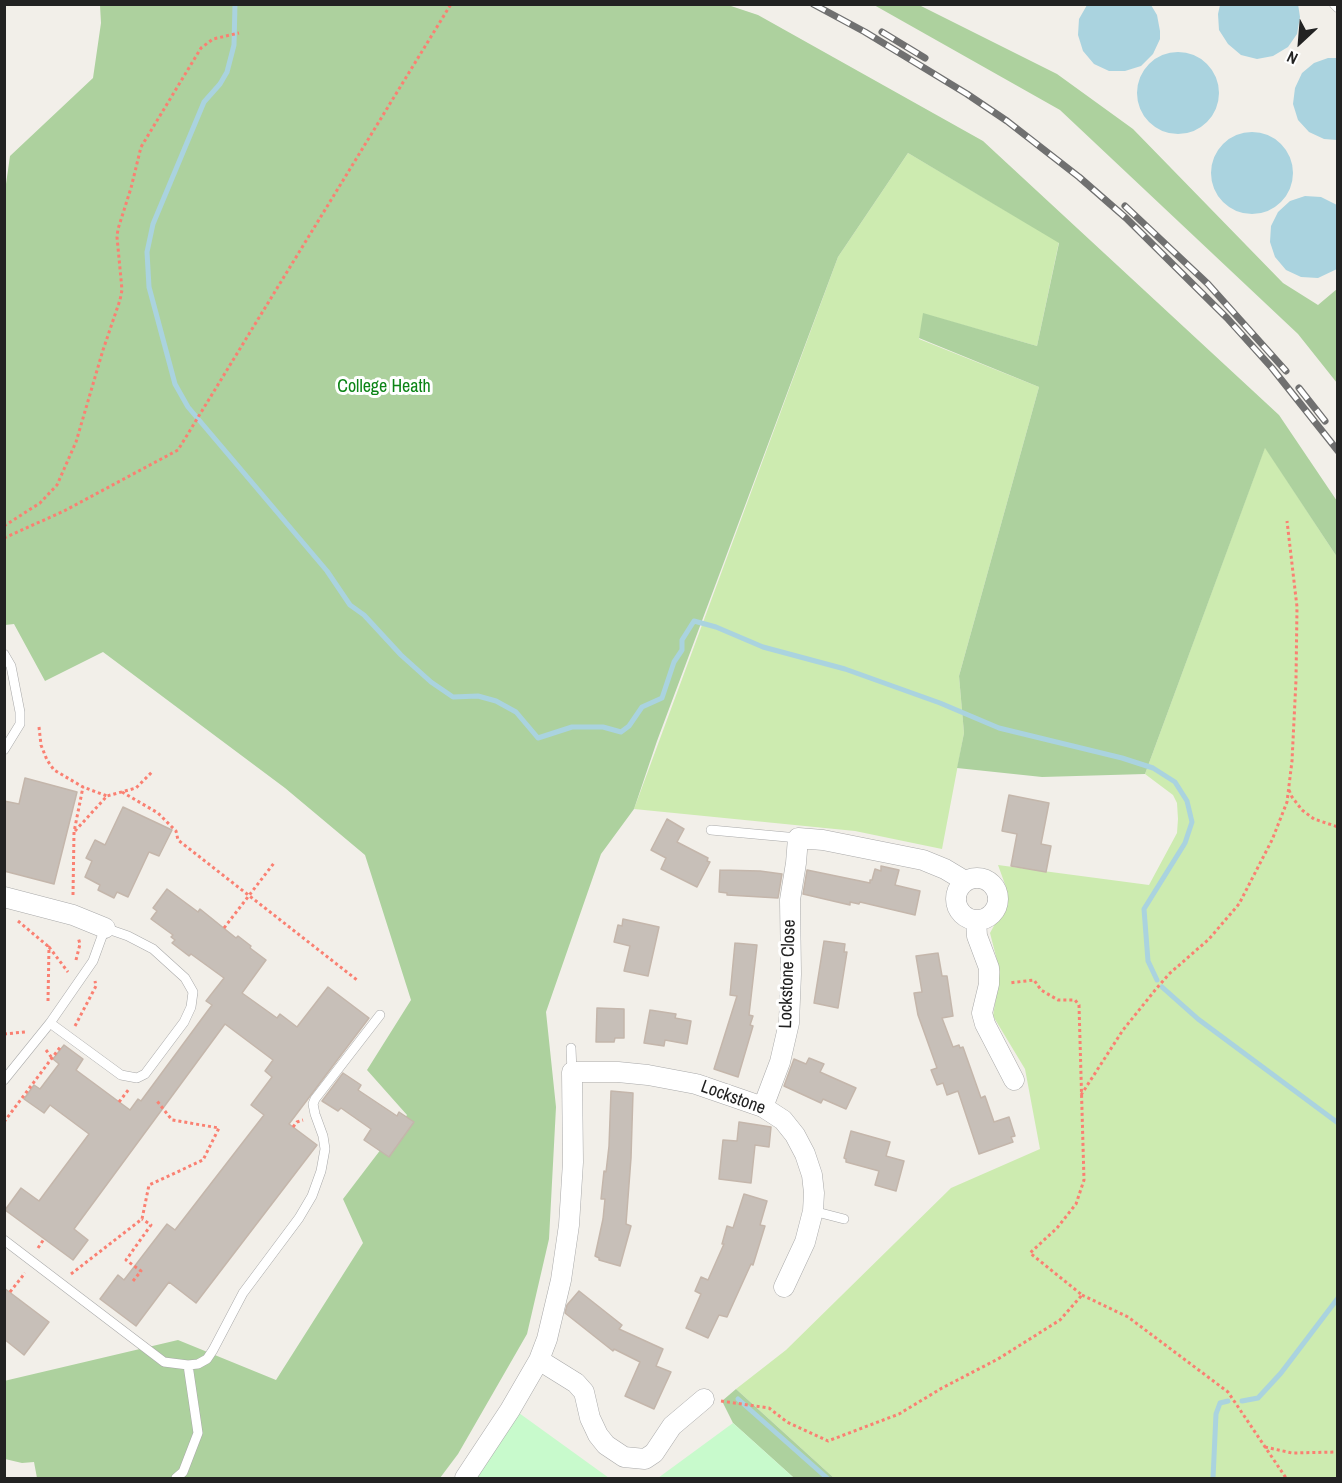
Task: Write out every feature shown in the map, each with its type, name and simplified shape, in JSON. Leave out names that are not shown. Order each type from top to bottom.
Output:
[{"type":"street","points":[[798,838],[823,840],[923,861],[965,880]]},
{"type":"street","name":"Lockstone Close","points":[[763,1107],[780,1062],[789,1023],[790,900],[798,838]]},
{"type":"street","points":[[972,878],[986,880],[992,884],[998,897],[995,911],[983,919],[976,920],[963,915],[956,904],[957,891],[965,880],[972,878]]},
{"type":"street","points":[[4,897],[75,923],[105,928]]},
{"type":"street","points":[[976,920],[978,936],[989,968],[989,984],[983,1007],[985,1024],[1014,1080]]},
{"type":"street","points":[[465,1479],[510,1410],[547,1339],[559,1290],[569,1225],[573,1162],[572,1072]]},
{"type":"street","name":"Lockstone","points":[[572,1072],[618,1072],[696,1084],[763,1107],[783,1120],[795,1135],[812,1175],[813,1211],[805,1242],[784,1287]]},
{"type":"street","points":[[538,1360],[576,1383],[584,1392],[590,1418],[598,1435],[606,1446],[624,1457],[645,1459],[654,1453],[672,1426],[704,1399]]},
{"type":"lane","points":[[1334,4],[1338,8]]},
{"type":"lane","points":[[4,654],[11,666],[20,712],[20,724],[4,750]]},
{"type":"lane","points":[[711,830],[798,838]]},
{"type":"lane","points":[[4,1080],[50,1023],[93,961],[105,928],[128,936],[153,949],[185,978],[193,992],[184,1022],[145,1074],[137,1078],[121,1075],[50,1023]]},
{"type":"lane","points":[[4,1240],[156,1358],[164,1362],[188,1365],[198,1364],[207,1359],[243,1293],[299,1218],[312,1196],[326,1149],[315,1114],[315,1099],[380,1015]]},
{"type":"lane","points":[[571,1048],[572,1072]]},
{"type":"lane","points":[[813,1211],[844,1219]]},
{"type":"lane","points":[[176,1479],[183,1472],[198,1433],[188,1365]]},
{"type":"path","points":[[4,538],[64,511],[178,450],[451,4]]},
{"type":"path","points":[[4,526],[40,503],[57,485],[76,442],[120,300],[122,290],[118,229],[141,147],[201,48],[213,39],[239,33]]},
{"type":"path","points":[[1082,1095],[1124,1030],[1168,974],[1209,939],[1239,904],[1272,840],[1287,802],[1292,761],[1297,607],[1287,521]]},
{"type":"path","points":[[39,727],[41,745],[54,770],[83,787],[107,796]]},
{"type":"path","points":[[74,832],[107,796],[136,788],[152,772]]},
{"type":"path","points":[[11,919],[17,920],[49,947],[68,972],[77,958],[80,944],[75,923],[74,832],[83,787]]},
{"type":"path","points":[[1288,787],[1302,810],[1314,819],[1338,827]]},
{"type":"path","points":[[122,792],[158,813],[176,831],[178,840],[357,980]]},
{"type":"path","points":[[224,928],[274,863]]},
{"type":"path","points":[[48,1000],[49,947]]},
{"type":"path","points":[[989,984],[1034,980],[1041,990],[1058,1000],[1075,1000],[1079,1005],[1084,1180],[1076,1204],[1057,1228],[1030,1253],[1082,1295],[1128,1317],[1228,1392],[1286,1479]]},
{"type":"path","points":[[42,1008],[54,991]]},
{"type":"path","points":[[4,1035],[27,1031],[37,1039]]},
{"type":"path","points":[[60,1282],[142,1219],[149,1185],[202,1160],[219,1128],[172,1120],[157,1101]]},
{"type":"path","points":[[133,1281],[141,1271],[126,1260],[151,1225],[142,1219]]},
{"type":"path","points":[[10,1292],[33,1262]]},
{"type":"path","points":[[733,1403],[768,1408],[786,1422],[828,1441],[899,1414],[942,1388],[998,1359],[1060,1320],[1082,1295]]},
{"type":"path","points":[[1264,1447],[1292,1453],[1338,1452]]},
{"type":"green space","name":"College Heath","points":[[100,5],[728,5],[758,15],[983,141],[1279,415],[1337,501],[1337,557],[1265,448],[1145,774],[1042,777],[957,768],[964,733],[959,676],[1039,387],[919,338],[923,313],[1037,346],[1059,243],[908,153],[838,257],[657,741],[634,809],[601,854],[546,1012],[556,1107],[549,1239],[527,1334],[458,1454],[440,1478],[37,1478],[34,1462],[22,1463],[5,1459],[4,1381],[178,1340],[276,1380],[363,1243],[343,1199],[407,1115],[367,1070],[411,1000],[365,855],[285,788],[103,652],[45,681],[14,624],[5,625],[4,198],[10,156],[93,78],[101,23]]},
{"type":"green space","points":[[874,5],[919,5],[1057,74],[1133,129],[1283,283],[1318,305],[1337,289],[1337,383],[1298,334],[1060,110]]},
{"type":"green space","points":[[908,153],[1059,242],[1037,346],[924,314],[919,339],[1039,387],[959,676],[964,733],[942,849],[855,831],[634,809],[838,257]]},
{"type":"green space","points":[[1265,447],[1337,557],[1337,1478],[834,1478],[736,1389],[786,1350],[951,1188],[1040,1149],[1025,1069],[993,1016],[1000,972],[990,933],[1002,911],[1006,887],[998,865],[1149,885],[1177,833],[1178,819],[1177,803],[1173,795],[1145,774]]},
{"type":"green space","points":[[736,1389],[834,1478],[794,1478],[733,1423],[722,1401]]},
{"type":"green space","points":[[519,1413],[609,1478],[477,1478]]},
{"type":"green space","points":[[733,1423],[794,1478],[658,1478]]},
{"type":"water","points":[[1298,4],[1300,17],[1297,34],[1288,47],[1273,56],[1257,59],[1241,55],[1228,44],[1219,30],[1220,5]]},
{"type":"water","points":[[1087,5],[1151,5],[1157,15],[1160,31],[1160,39],[1153,54],[1141,66],[1125,71],[1109,71],[1094,64],[1083,51],[1078,35],[1079,19]]},
{"type":"water","points":[[1178,52],[1194,55],[1207,64],[1216,77],[1219,93],[1216,109],[1207,122],[1194,131],[1178,134],[1162,131],[1149,122],[1140,109],[1137,93],[1140,77],[1149,64],[1162,55]]},
{"type":"water","points":[[1328,58],[1337,58],[1337,140],[1324,139],[1309,132],[1298,120],[1293,104],[1295,88],[1302,73],[1314,63]]},
{"type":"water","points":[[1252,132],[1268,135],[1281,144],[1290,157],[1293,173],[1290,189],[1281,202],[1268,211],[1252,214],[1236,211],[1223,202],[1214,189],[1211,173],[1214,157],[1223,144],[1236,135]]},
{"type":"water","points":[[1305,196],[1321,197],[1337,205],[1337,269],[1318,278],[1301,277],[1286,270],[1275,257],[1270,242],[1271,226],[1278,212],[1290,201]]},
{"type":"building","points":[[25,778],[77,792],[54,884],[4,871],[4,801],[19,804]]},
{"type":"building","points":[[1009,795],[1049,803],[1041,844],[1051,846],[1046,872],[1011,866],[1017,834],[1002,831]]},
{"type":"building","points":[[123,807],[172,830],[159,856],[149,852],[128,897],[117,892],[114,898],[98,890],[100,885],[85,877],[92,861],[86,858],[95,840],[105,845]]},
{"type":"building","points":[[667,819],[684,829],[677,842],[708,858],[707,861],[710,862],[697,887],[661,869],[666,858],[651,850]]},
{"type":"building","points":[[881,866],[899,870],[895,885],[920,891],[915,915],[860,902],[859,904],[850,902],[850,905],[803,894],[807,870],[870,883],[875,869],[881,871]]},
{"type":"building","points":[[720,870],[782,874],[778,898],[727,895],[727,893],[719,892]]},
{"type":"building","points":[[167,889],[198,912],[200,909],[236,938],[238,936],[266,960],[242,993],[277,1018],[280,1014],[297,1027],[328,987],[369,1018],[289,1124],[317,1145],[196,1303],[169,1282],[136,1326],[100,1299],[118,1275],[124,1280],[167,1224],[175,1230],[264,1115],[251,1105],[272,1077],[265,1071],[273,1060],[225,1024],[74,1229],[88,1240],[73,1260],[5,1210],[21,1188],[39,1201],[89,1134],[50,1105],[44,1113],[24,1099],[34,1085],[40,1089],[59,1064],[53,1059],[64,1045],[83,1059],[76,1070],[130,1110],[138,1099],[141,1101],[212,1005],[206,1001],[224,978],[172,943],[175,940],[171,937],[173,935],[151,919],[157,911],[153,908]]},
{"type":"building","points":[[623,919],[659,927],[648,976],[624,971],[630,946],[614,942],[618,925],[622,926]]},
{"type":"building","points":[[824,941],[845,944],[844,952],[847,952],[838,1008],[814,1003]]},
{"type":"building","points":[[735,943],[757,945],[749,1015],[753,1016],[750,1025],[753,1026],[738,1077],[714,1069],[737,996],[730,995]]},
{"type":"building","points":[[938,953],[942,976],[947,976],[953,1016],[942,1018],[953,1047],[959,1045],[960,1048],[963,1047],[981,1098],[985,1096],[994,1122],[1009,1117],[1015,1136],[1011,1137],[1013,1142],[979,1154],[958,1091],[947,1095],[943,1083],[937,1085],[931,1070],[937,1068],[918,1015],[914,993],[922,992],[916,956]]},
{"type":"building","points":[[597,1008],[624,1009],[624,1038],[615,1038],[614,1042],[596,1042]]},
{"type":"building","points":[[650,1010],[676,1014],[675,1018],[691,1021],[687,1044],[665,1040],[664,1046],[644,1043]]},
{"type":"building","points":[[809,1058],[824,1064],[820,1072],[856,1088],[846,1109],[823,1099],[821,1103],[784,1086],[794,1059],[806,1064]]},
{"type":"building","points":[[343,1073],[361,1085],[358,1090],[397,1116],[399,1112],[414,1122],[389,1157],[364,1140],[371,1129],[341,1108],[338,1111],[322,1101]]},
{"type":"building","points":[[611,1091],[633,1093],[626,1224],[631,1226],[620,1266],[599,1260],[595,1256],[605,1199],[601,1199],[609,1146]]},
{"type":"building","points":[[739,1122],[771,1127],[769,1147],[755,1145],[751,1183],[719,1179],[723,1140],[737,1141]]},
{"type":"building","points":[[851,1131],[890,1142],[886,1156],[904,1161],[896,1191],[875,1185],[879,1171],[846,1162],[844,1158]]},
{"type":"building","points":[[744,1194],[767,1201],[760,1225],[765,1226],[753,1265],[751,1264],[727,1317],[719,1315],[708,1338],[686,1328],[701,1294],[695,1291],[701,1277],[708,1280],[724,1244],[722,1244],[727,1226],[733,1228]]},
{"type":"building","points":[[4,1288],[49,1322],[24,1355],[4,1339]]},
{"type":"building","points":[[579,1291],[622,1325],[619,1329],[663,1349],[656,1366],[671,1372],[654,1409],[625,1396],[640,1362],[614,1349],[613,1351],[565,1313],[567,1305]]},
{"type":"waterway","points":[[235,4],[234,45],[227,72],[204,102],[153,224],[147,252],[149,287],[175,384],[188,407],[327,571],[350,605],[364,615],[401,655],[431,682],[453,697],[478,696],[496,701],[516,712],[538,738],[572,727],[603,727],[621,732],[629,726],[642,707],[662,698],[674,662],[682,650],[682,640],[694,621],[716,627],[763,647],[845,669],[940,703],[999,728],[1122,758],[1153,768],[1175,782],[1187,801],[1192,822],[1185,843],[1144,909],[1148,961],[1157,980]]},
{"type":"waterway","points":[[1162,987],[1198,1019],[1338,1123]]},
{"type":"waterway","points":[[1242,1401],[1258,1398],[1281,1373],[1338,1298]]},
{"type":"waterway","points":[[738,1399],[827,1478]]},
{"type":"waterway","points":[[1213,1478],[1216,1414],[1220,1403],[1228,1401]]},
{"type":"railway","points":[[813,4],[865,32],[967,94],[1007,121],[1079,177],[1126,218],[1227,318],[1272,368],[1338,451]]},
{"type":"railway","points":[[882,32],[925,58]]},
{"type":"railway","points":[[1125,206],[1208,284],[1286,371]]},
{"type":"railway","points":[[1299,388],[1325,421]]}]
